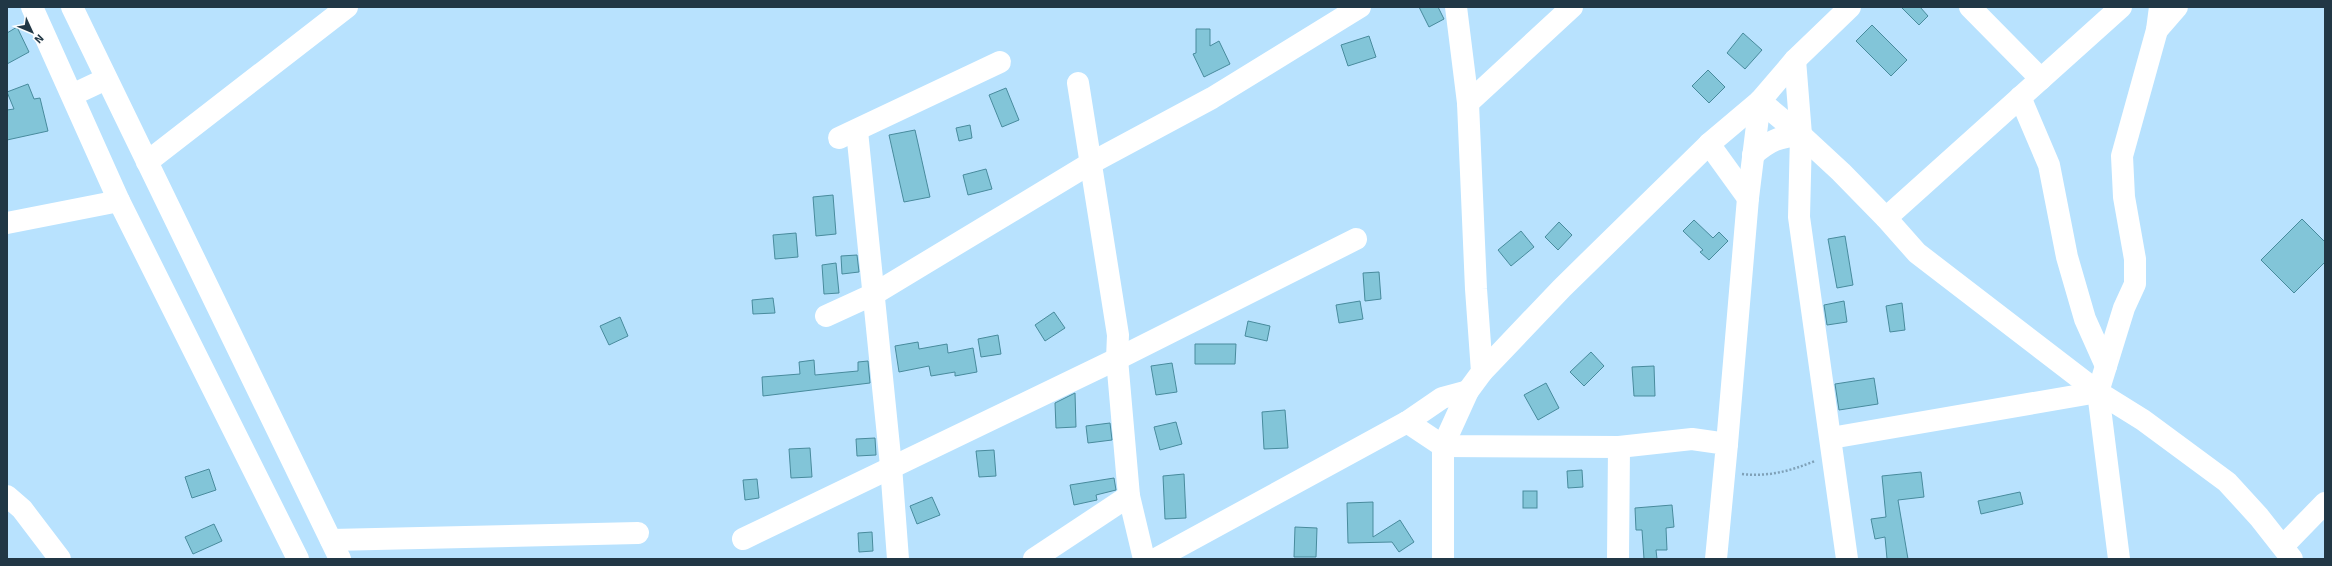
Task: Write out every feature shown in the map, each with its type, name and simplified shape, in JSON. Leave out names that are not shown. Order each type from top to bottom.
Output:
[{"type":"street","points":[[32,7],[119,201],[298,559]]},
{"type":"street","points":[[72,7],[336,549],[638,533]]},
{"type":"street","points":[[147,162],[347,7]]},
{"type":"street","points":[[826,316],[874,294],[1091,163],[1212,98],[1360,7]]},
{"type":"street","points":[[1456,7],[1468,103],[1476,289],[1482,372]]},
{"type":"street","points":[[1468,103],[1572,7]]},
{"type":"street","points":[[1443,559],[1443,446],[1468,391],[1482,372],[1562,288],[1709,144],[1760,101],[1795,60],[1850,7]]},
{"type":"street","points":[[1970,7],[2041,79]]},
{"type":"street","points":[[1886,218],[2121,7]]},
{"type":"street","points":[[2119,559],[2098,392],[2124,308],[2135,284],[2135,259],[2124,198],[2122,156],[2157,30],[2160,7]]},
{"type":"street","points":[[2157,30],[2177,7]]},
{"type":"street","points":[[1795,60],[1802,135],[1799,217],[1847,559]]},
{"type":"street","points":[[898,559],[891,466],[874,294],[848,134],[1000,62]]},
{"type":"street","points":[[72,95],[106,79]]},
{"type":"street","points":[[1078,83],[1118,335],[1117,359],[1128,496],[1144,559]]},
{"type":"street","points":[[2020,97],[2049,165],[2067,257],[2083,312],[2106,366]]},
{"type":"street","points":[[1760,101],[1802,135],[1886,218],[1917,253],[2098,392],[2143,420],[2227,482],[2288,553],[2325,503]]},
{"type":"street","points":[[1716,559],[1748,198],[1760,101]]},
{"type":"street","points":[[1753,155],[1767,143],[1782,137],[1802,135]]},
{"type":"street","points":[[1709,144],[1748,198]]},
{"type":"street","points":[[7,223],[119,201]]},
{"type":"street","points":[[743,539],[891,466],[1117,359],[1356,239]]},
{"type":"street","points":[[1156,559],[1408,422],[1442,398],[1468,391]]},
{"type":"street","points":[[1832,446],[2098,392]]},
{"type":"street","points":[[1408,422],[1443,446],[1619,447],[1692,439],[1727,444]]},
{"type":"street","points":[[1618,559],[1619,447]]},
{"type":"street","points":[[7,496],[22,509],[60,559]]},
{"type":"street","points":[[1034,559],[1128,496]]},
{"type":"path","points":[[1724,472],[1763,476],[1794,470],[1832,446]]},
{"type":"building","points":[[1419,7],[1438,7],[1444,19],[1429,27]]},
{"type":"building","points":[[1901,7],[1920,7],[1928,16],[1919,25]]},
{"type":"building","points":[[1872,25],[1907,60],[1891,76],[1856,41]]},
{"type":"building","points":[[17,27],[29,52],[7,64],[7,33]]},
{"type":"building","points":[[1196,29],[1210,29],[1210,46],[1219,41],[1230,64],[1204,77],[1193,54],[1196,53]]},
{"type":"building","points":[[1743,33],[1762,50],[1745,69],[1727,53]]},
{"type":"building","points":[[1369,36],[1376,57],[1348,66],[1341,45]]},
{"type":"building","points":[[1708,70],[1725,87],[1709,103],[1692,86]]},
{"type":"building","points":[[28,84],[34,99],[40,98],[48,131],[7,140],[7,110],[14,109],[7,92]]},
{"type":"building","points":[[1006,88],[1019,120],[1002,127],[989,95]]},
{"type":"building","points":[[970,125],[972,138],[959,141],[956,128]]},
{"type":"building","points":[[915,130],[930,197],[904,202],[889,135]]},
{"type":"building","points":[[986,169],[992,189],[968,195],[963,175]]},
{"type":"building","points":[[833,195],[836,234],[816,236],[813,197]]},
{"type":"building","points":[[2302,219],[2325,242],[2325,262],[2294,293],[2261,260]]},
{"type":"building","points":[[1694,220],[1713,238],[1719,232],[1728,241],[1709,260],[1700,252],[1703,250],[1683,231]]},
{"type":"building","points":[[1559,222],[1572,235],[1558,250],[1545,237]]},
{"type":"building","points":[[1521,231],[1534,247],[1511,266],[1498,250]]},
{"type":"building","points":[[796,233],[798,257],[775,259],[773,235]]},
{"type":"building","points":[[1845,236],[1853,285],[1837,288],[1828,239]]},
{"type":"building","points":[[857,255],[859,272],[842,274],[841,256]]},
{"type":"building","points":[[836,263],[839,293],[824,294],[822,265]]},
{"type":"building","points":[[1379,272],[1381,299],[1365,301],[1363,273]]},
{"type":"building","points":[[773,298],[775,313],[753,314],[752,300]]},
{"type":"building","points":[[1360,301],[1363,319],[1339,323],[1336,305]]},
{"type":"building","points":[[1844,301],[1847,322],[1827,325],[1824,305]]},
{"type":"building","points":[[1902,303],[1905,330],[1890,332],[1886,306]]},
{"type":"building","points":[[1054,312],[1065,328],[1045,341],[1035,325]]},
{"type":"building","points":[[620,317],[628,336],[609,345],[600,326]]},
{"type":"building","points":[[1248,321],[1270,326],[1267,341],[1245,336]]},
{"type":"building","points":[[998,335],[1001,354],[981,357],[978,339]]},
{"type":"building","points":[[918,342],[919,349],[947,344],[948,353],[973,348],[977,372],[955,376],[955,372],[931,376],[929,366],[899,372],[895,346]]},
{"type":"building","points":[[1195,344],[1236,344],[1235,364],[1195,364]]},
{"type":"building","points":[[1591,352],[1604,366],[1584,386],[1570,372]]},
{"type":"building","points":[[814,360],[815,375],[858,371],[858,362],[868,361],[870,383],[763,396],[762,377],[800,374],[799,362]]},
{"type":"building","points":[[1172,363],[1177,392],[1156,395],[1151,366]]},
{"type":"building","points":[[1654,366],[1655,396],[1634,396],[1632,367]]},
{"type":"building","points":[[1874,378],[1878,404],[1839,410],[1835,384]]},
{"type":"building","points":[[1546,383],[1559,408],[1538,420],[1524,395]]},
{"type":"building","points":[[1075,393],[1076,427],[1056,428],[1055,403]]},
{"type":"building","points":[[1285,410],[1288,448],[1264,449],[1262,412]]},
{"type":"building","points":[[1176,422],[1182,444],[1160,450],[1154,427]]},
{"type":"building","points":[[1110,423],[1112,440],[1088,443],[1086,426]]},
{"type":"building","points":[[875,438],[876,455],[857,456],[856,439]]},
{"type":"building","points":[[810,448],[812,477],[791,478],[789,449]]},
{"type":"building","points":[[994,450],[996,476],[979,477],[976,451]]},
{"type":"building","points":[[209,469],[216,490],[192,498],[185,477]]},
{"type":"building","points":[[1582,470],[1583,487],[1568,488],[1567,471]]},
{"type":"building","points":[[1921,472],[1924,497],[1898,500],[1908,559],[1887,559],[1885,537],[1875,539],[1871,519],[1886,517],[1882,476]]},
{"type":"building","points":[[1184,474],[1186,518],[1165,519],[1163,476]]},
{"type":"building","points":[[1114,478],[1116,490],[1096,495],[1097,500],[1074,505],[1070,485]]},
{"type":"building","points":[[757,479],[759,498],[745,500],[743,480]]},
{"type":"building","points":[[1523,491],[1537,491],[1537,508],[1523,508]]},
{"type":"building","points":[[2020,492],[2023,504],[1981,514],[1978,501]]},
{"type":"building","points":[[932,497],[940,515],[917,524],[910,506]]},
{"type":"building","points":[[1373,502],[1373,537],[1400,520],[1414,542],[1399,552],[1392,542],[1348,543],[1347,503]]},
{"type":"building","points":[[1672,505],[1674,527],[1666,528],[1667,550],[1656,550],[1657,559],[1644,559],[1642,530],[1636,530],[1635,508]]},
{"type":"building","points":[[214,524],[222,541],[193,554],[185,537]]},
{"type":"building","points":[[1295,527],[1317,528],[1316,557],[1294,557]]},
{"type":"building","points":[[872,532],[873,551],[859,552],[858,533]]}]
